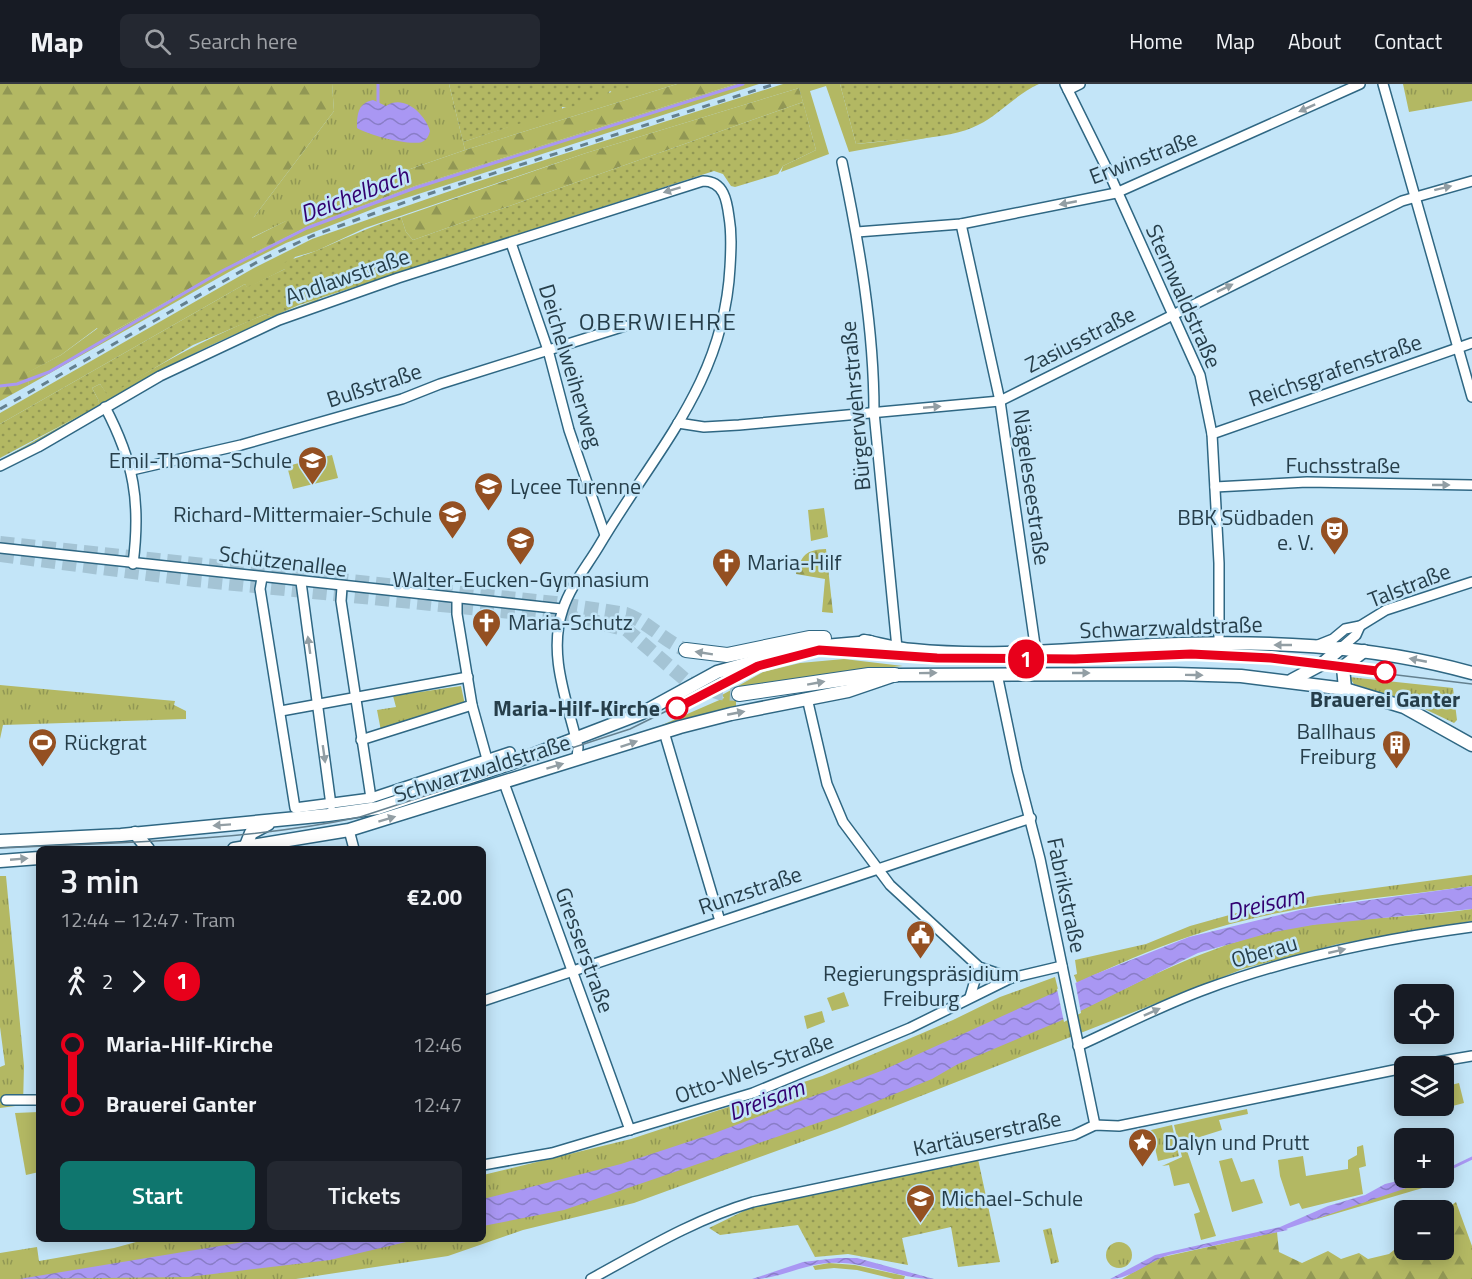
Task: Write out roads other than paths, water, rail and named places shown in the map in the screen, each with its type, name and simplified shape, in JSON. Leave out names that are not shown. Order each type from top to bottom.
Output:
[{"type":"highway","points":[[686,650],[728,655],[809,638],[824,638]]},
{"type":"highway","points":[[739,694],[869,675],[895,675]]},
{"type":"main road","name":"Schwarzwaldstraße","points":[[824,638],[939,652],[1036,652],[1155,645],[1318,645],[1425,661],[1472,674]]},
{"type":"main road","name":"Schwarzwaldstraße","points":[[0,841],[135,833],[357,812],[448,785],[642,713],[717,672],[802,648],[870,642]]},
{"type":"main road","points":[[1318,645],[1324,656],[1322,664]]},
{"type":"main road","points":[[1291,680],[1322,664],[1341,648]]},
{"type":"main road","points":[[1345,688],[1343,667],[1364,651]]},
{"type":"main road","name":"Schwarzwaldstraße","points":[[258,846],[349,830],[664,732],[731,714],[848,691],[895,675],[1186,674],[1291,680],[1345,688],[1404,708],[1472,745]]},
{"type":"main road","points":[[243,846],[251,833],[280,819]]},
{"type":"main road","points":[[135,833],[146,846]]},
{"type":"main road","points":[[0,861],[36,858]]},
{"type":"street","points":[[1066,87],[1080,84]]},
{"type":"street","name":"Erwinstraße","points":[[857,232],[961,224],[1116,193],[1360,84]]},
{"type":"street","points":[[1383,84],[1472,397]]},
{"type":"street","name":"Sternwaldstraße","points":[[1066,87],[1200,375],[1212,434],[1219,645]]},
{"type":"street","name":"Bürgerwehrstraße","points":[[842,162],[857,232],[874,382],[874,412],[897,648]]},
{"type":"street","name":"Andlawstraße","points":[[0,465],[38,447],[105,407],[200,356],[279,320],[703,181],[715,183],[724,194],[732,232],[729,287],[721,330],[712,360],[678,423]]},
{"type":"street","name":"Zasiusstraße","points":[[678,423],[704,427],[740,425],[1000,401],[1414,196],[1472,181]]},
{"type":"street","name":"Nägeleseestraße","points":[[961,224],[1000,401],[1036,652]]},
{"type":"street","name":"Deichelweiherweg","points":[[511,243],[548,350],[569,430],[605,535]]},
{"type":"street","name":"Bußstraße","points":[[132,470],[241,445],[402,399],[440,384],[625,326]]},
{"type":"street","name":"Reichsgrafenstraße","points":[[1212,434],[1472,343]]},
{"type":"street","points":[[105,407],[122,439],[132,470],[137,519],[133,564]]},
{"type":"street","points":[[578,759],[576,738],[559,671],[557,642],[562,609],[605,535],[678,423]]},
{"type":"street","name":"Fuchsstraße","points":[[1215,487],[1306,482],[1472,485]]},
{"type":"street","name":"Schützenallee","points":[[0,548],[342,588],[562,609]]},
{"type":"street","name":"Schwarzwaldstraße","points":[[262,578],[260,589],[295,808],[371,798],[510,752]]},
{"type":"street","points":[[301,582],[331,805]]},
{"type":"street","name":"Talstraße","points":[[1318,645],[1333,639],[1345,629],[1360,626],[1386,610],[1472,582]]},
{"type":"street","name":"Schwarzwaldstraße","points":[[342,588],[341,601],[371,798]]},
{"type":"street","name":"Schwarzwaldstraße","points":[[457,600],[457,614],[472,705],[487,759]]},
{"type":"street","name":"Talstraße","points":[[1341,648],[1356,635],[1360,626]]},
{"type":"street","name":"Fabrikstraße","points":[[997,674],[1017,770],[1031,818],[1095,1125]]},
{"type":"street","points":[[281,711],[468,677]]},
{"type":"street","points":[[807,698],[831,798],[843,822],[890,885],[979,967],[1011,978]]},
{"type":"street","points":[[362,740],[472,705]]},
{"type":"street","points":[[664,732],[720,921]]},
{"type":"street","name":"Gresserstraße","points":[[504,783],[630,1130]]},
{"type":"street","name":"Runzstraße","points":[[486,1000],[1031,818]]},
{"type":"street","points":[[349,830],[353,846]]},
{"type":"street","name":"Oberau","points":[[1077,1041],[1206,989],[1261,971],[1378,941],[1472,927]]},
{"type":"street","name":"Otto-Wels-Straße","points":[[486,1164],[552,1153],[781,1084],[910,1028],[1011,978],[1062,966]]},
{"type":"street","points":[[970,997],[979,967]]},
{"type":"street","points":[[1454,1059],[1472,1056]]},
{"type":"street","name":"Kartäuserstraße","points":[[591,1279],[720,1212],[838,1183],[1074,1135],[1095,1125],[1119,1126],[1394,1070]]},
{"type":"street","points":[[6,1100],[36,1100]]},
{"type":"water","points":[[373,100],[386,106],[400,102],[419,112],[430,131],[428,137],[416,143],[399,141],[379,137],[357,128],[361,106]]},
{"type":"water","name":"Dreisam","points":[[1472,886],[1472,909],[1313,925],[1269,933],[1198,953],[1060,1021],[958,1064],[932,1079],[855,1110],[564,1210],[486,1225],[486,1198],[621,1164],[712,1134],[881,1071],[1093,975],[1189,937],[1304,909]]},
{"type":"water","points":[[1394,1182],[1394,1188],[1407,1188],[1286,1229],[1288,1230],[1169,1255],[1133,1273],[1110,1279],[1155,1255],[1280,1227],[1328,1206],[1365,1195]]},
{"type":"water","points":[[244,1242],[406,1242],[330,1260],[188,1277],[19,1279]]},
{"type":"water","points":[[857,1258],[934,1279],[907,1276],[855,1264],[828,1263],[772,1277],[752,1279],[803,1262]]},
{"type":"waterway","name":"Deichelbach","points":[[378,84],[378,104]]},
{"type":"waterway","name":"Deichelbach","points":[[0,386],[17,384],[49,372],[222,271],[307,228],[415,188],[743,84]]},
{"type":"waterway","points":[[1454,1167],[1472,1158]]},
{"type":"tunnel","points":[[0,543],[555,603],[626,614],[686,650]]},
{"type":"tunnel","points":[[0,555],[195,580],[589,620],[627,630],[689,683],[720,693],[739,694]]},
{"type":"tram line","points":[[45,846],[271,832],[360,817],[630,729],[758,666],[819,650],[937,658],[1075,659],[1191,654],[1238,656],[1472,684]]},
{"type":"tram line","name":"1","points":[[677,708],[758,666],[795,654],[819,650],[937,658],[1075,659],[1191,654],[1271,658],[1385,672]]},
{"type":"tram line","points":[[0,848],[36,846]]},
{"type":"railway","points":[[0,409],[259,261],[312,236],[419,197],[775,84]]},
{"type":"place","name":"Emil-Thoma-Schule","points":[[313,486]]},
{"type":"place","name":"Lycee Turenne","points":[[489,512]]},
{"type":"place","name":"Richard-Mittermaier-Schule","points":[[453,540]]},
{"type":"place","name":"BBK Südbaden e. V.","points":[[1335,556]]},
{"type":"place","name":"Walter-Eucken-Gymnasium","points":[[521,566]]},
{"type":"place","name":"Maria-Hilf","points":[[726,588]]},
{"type":"place","name":"Maria-Schutz","points":[[487,648]]},
{"type":"place","name":"Brauerei Ganter","points":[[1385,672]]},
{"type":"place","name":"Maria-Hilf-Kirche","points":[[677,708]]},
{"type":"place","name":"Rückgrat","points":[[43,768]]},
{"type":"place","name":"Ballhaus Freiburg","points":[[1397,770]]},
{"type":"place","name":"Regierungspräsidium Freiburg","points":[[921,960]]},
{"type":"place","name":"Dalyn und Prutt","points":[[1143,1168]]},
{"type":"place","name":"Michael-Schule","points":[[920,1224]]},
{"type":"district","name":"OBERWIEHRE","points":[[658,321]]}]
